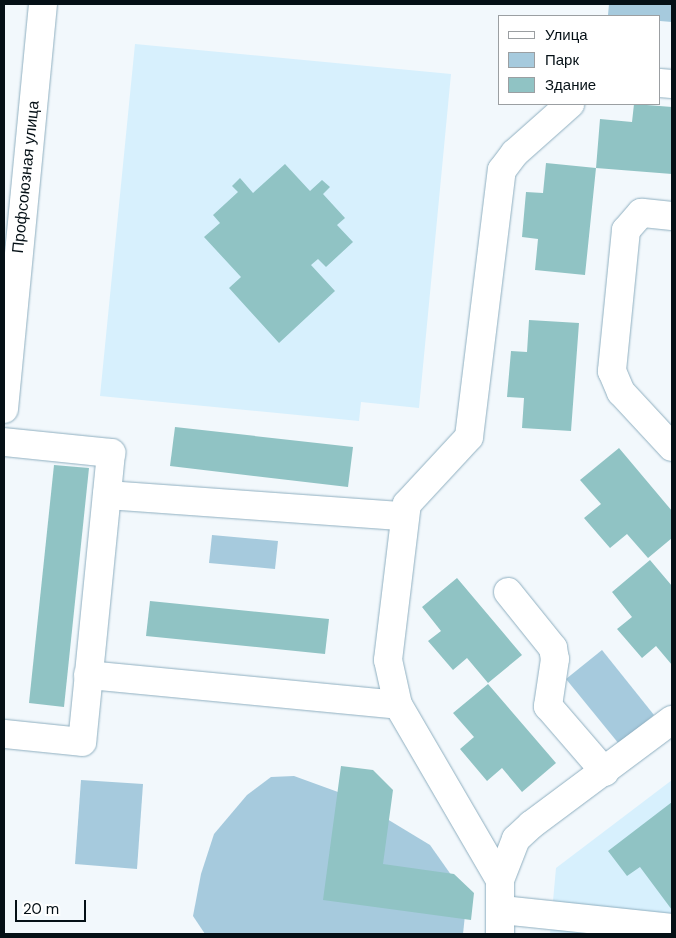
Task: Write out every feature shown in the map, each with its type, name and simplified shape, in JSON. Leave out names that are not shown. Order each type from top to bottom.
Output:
[{"type":"street","name":"Профсоюзная улица","points":[[4,410],[43,4]]},
{"type":"street","points":[[500,880],[398,705],[388,660],[403,516],[413,495],[469,437],[502,170],[515,153],[569,105]]},
{"type":"street","points":[[672,216],[641,213],[626,230],[612,372],[621,392],[672,447]]},
{"type":"street","points":[[4,442],[111,453],[82,742],[4,734]]},
{"type":"street","points":[[107,495],[403,516]]},
{"type":"street","points":[[508,592],[553,648],[555,659],[548,706],[605,772]]},
{"type":"street","points":[[88,675],[398,705]]},
{"type":"street","points":[[672,720],[516,840],[500,880],[501,922],[672,928]]},
{"type":"shaded area","points":[[135,44],[451,74],[419,408],[361,402],[359,421],[100,396]]},
{"type":"shaded area","points":[[672,780],[672,934],[550,934],[556,868]]},
{"type":"green space","points":[[609,4],[672,4],[672,22],[661,21],[661,15],[608,15]]},
{"type":"green space","points":[[212,535],[278,541],[275,569],[209,563]]},
{"type":"green space","points":[[602,650],[654,715],[619,744],[566,679]]},
{"type":"green space","points":[[294,776],[349,796],[430,845],[454,879],[466,905],[463,934],[205,934],[193,916],[201,874],[214,834],[247,795],[271,777]]},
{"type":"green space","points":[[81,780],[143,784],[137,869],[75,864]]},
{"type":"building","points":[[634,105],[672,107],[672,174],[596,168],[600,119],[632,122]]},
{"type":"building","points":[[546,163],[596,168],[585,275],[535,270],[538,239],[522,237],[526,192],[543,193]]},
{"type":"building","points":[[285,164],[310,191],[322,180],[330,187],[323,194],[345,218],[337,225],[353,242],[326,267],[318,259],[311,265],[335,291],[279,343],[229,288],[241,277],[204,237],[220,223],[213,215],[238,192],[232,186],[240,178],[253,193]]},
{"type":"building","points":[[529,320],[579,323],[571,431],[522,428],[524,398],[507,397],[511,351],[527,352]]},
{"type":"building","points":[[175,427],[353,447],[348,487],[170,466]]},
{"type":"building","points":[[619,448],[672,511],[672,538],[648,558],[627,534],[610,548],[584,518],[601,504],[580,480]]},
{"type":"building","points":[[54,465],[89,468],[64,707],[29,703]]},
{"type":"building","points":[[650,560],[672,586],[672,665],[656,646],[642,658],[617,629],[632,617],[612,592]]},
{"type":"building","points":[[457,578],[522,655],[488,683],[467,658],[453,670],[428,641],[441,631],[422,607]]},
{"type":"building","points":[[150,601],[329,619],[325,654],[146,636]]},
{"type":"building","points":[[488,684],[556,763],[522,792],[502,768],[487,781],[460,749],[474,737],[453,713]]},
{"type":"building","points":[[341,766],[373,770],[393,790],[383,864],[454,874],[474,893],[471,920],[323,900]]},
{"type":"building","points":[[672,802],[672,910],[640,867],[627,876],[608,851]]}]
